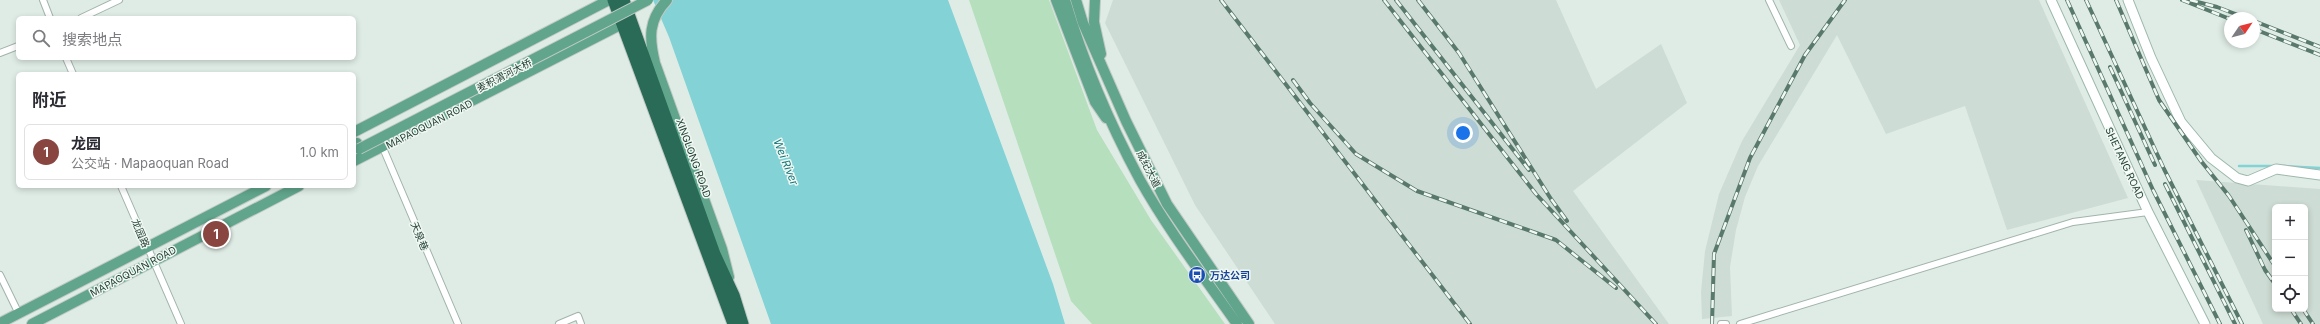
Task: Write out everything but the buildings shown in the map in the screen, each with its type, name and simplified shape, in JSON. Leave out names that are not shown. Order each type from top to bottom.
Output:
[{"type":"highway","name":"XINGLONG ROAD","points":[[613,0],[627,21],[744,324]]},
{"type":"highway","name":"XINGLONG ROAD","points":[[624,0],[627,21],[733,324]]},
{"type":"main road","points":[[356,131],[609,0]]},
{"type":"main road","name":"麦积渭河大桥","points":[[356,147],[634,0]]},
{"type":"main road","name":"麦积渭河大桥","points":[[356,147],[648,0]]},
{"type":"main road","points":[[666,0],[652,20],[650,45],[655,63],[722,249],[734,295]]},
{"type":"main road","points":[[1056,0],[1068,35],[1095,102],[1120,140]]},
{"type":"main road","name":"成纪大道","points":[[1065,0],[1072,24],[1120,140],[1141,180],[1171,230],[1237,324]]},
{"type":"main road","name":"成纪大道","points":[[1076,0],[1083,23],[1105,75],[1168,204],[1249,324]]},
{"type":"main road","points":[[1095,0],[1094,22],[1105,75]]},
{"type":"main road","name":"MAPAOQUAN ROAD","points":[[356,160],[383,148],[627,21]]},
{"type":"main road","name":"MAPAOQUAN ROAD","points":[[0,323],[262,188]]},
{"type":"main road","name":"MAPAOQUAN ROAD","points":[[32,324],[295,188]]},
{"type":"street","points":[[43,0],[49,16]]},
{"type":"street","points":[[85,16],[120,0]]},
{"type":"street","points":[[1769,0],[1791,46]]},
{"type":"street","name":"SHETANG ROAD","points":[[2051,0],[2148,212],[2205,324]]},
{"type":"street","points":[[2128,0],[2151,58],[2181,122],[2211,158],[2237,178],[2248,181],[2276,169],[2320,175]]},
{"type":"street","points":[[0,53],[16,47]]},
{"type":"street","points":[[67,60],[72,72]]},
{"type":"street","name":"天泉巷","points":[[383,148],[458,324]]},
{"type":"street","name":"龙园路","points":[[122,188],[152,261],[181,324]]},
{"type":"street","points":[[1740,324],[2073,222],[2148,212]]},
{"type":"street","points":[[0,275],[19,314]]},
{"type":"street","points":[[559,324],[578,316],[581,324]]},
{"type":"street","points":[[1721,324],[1726,324]]},
{"type":"shaded area","points":[[1113,0],[1556,0],[1596,89],[1661,44],[1687,103],[1573,191],[1669,324],[1275,324],[1195,205],[1105,23]]},
{"type":"shaded area","points":[[1779,0],[2039,0],[2128,198],[2007,230],[1965,106],[1886,134],[1837,35],[1758,166],[1745,197],[1736,230],[1730,267],[1732,316],[1702,319],[1701,292],[1705,251],[1719,194],[1742,141],[1800,45]]},
{"type":"shaded area","points":[[2196,180],[2320,189],[2320,324],[2263,324]]},
{"type":"green space","points":[[969,0],[1049,0],[1097,130],[1151,220],[1225,324],[1092,324],[1071,301]]},
{"type":"water","name":"Wei River","points":[[653,0],[948,0],[1053,284],[1065,324],[771,324],[669,37]]},
{"type":"waterway","points":[[2239,166],[2276,166]]},
{"type":"waterway","points":[[2283,166],[2320,168]]},
{"type":"railway","points":[[1221,0],[1470,324]]},
{"type":"railway","points":[[1384,0],[1536,194],[1656,324]]},
{"type":"railway","points":[[1396,0],[1529,170]]},
{"type":"railway","points":[[1418,0],[1459,53],[1551,199],[1567,221]]},
{"type":"railway","points":[[1712,324],[1714,254],[1750,158],[1805,55],[1845,0]]},
{"type":"railway","points":[[2067,0],[2153,190],[2220,324]]},
{"type":"railway","points":[[2086,0],[2164,169],[2242,324]]},
{"type":"railway","points":[[2116,0],[2159,100],[2201,161],[2229,196],[2272,261]]},
{"type":"railway","points":[[2182,0],[2224,17]]},
{"type":"railway","points":[[2190,0],[2230,12]]},
{"type":"railway","points":[[2260,23],[2320,47]]},
{"type":"railway","points":[[2260,31],[2320,55]]},
{"type":"railway","points":[[2110,67],[2155,165]]},
{"type":"railway","points":[[1293,80],[1310,103],[1356,154],[1417,191],[1556,240],[1616,288]]},
{"type":"railway","points":[[2165,184],[2235,324]]},
{"type":"railway","points":[[2246,230],[2265,270],[2272,280]]},
{"type":"railway","points":[[2293,312],[2301,324]]},
{"type":"railway","points":[[2305,312],[2313,324]]},
{"type":"place","name":"龙园","points":[[216,234]]},
{"type":"place","name":"万达公司","points":[[1197,275]]}]
